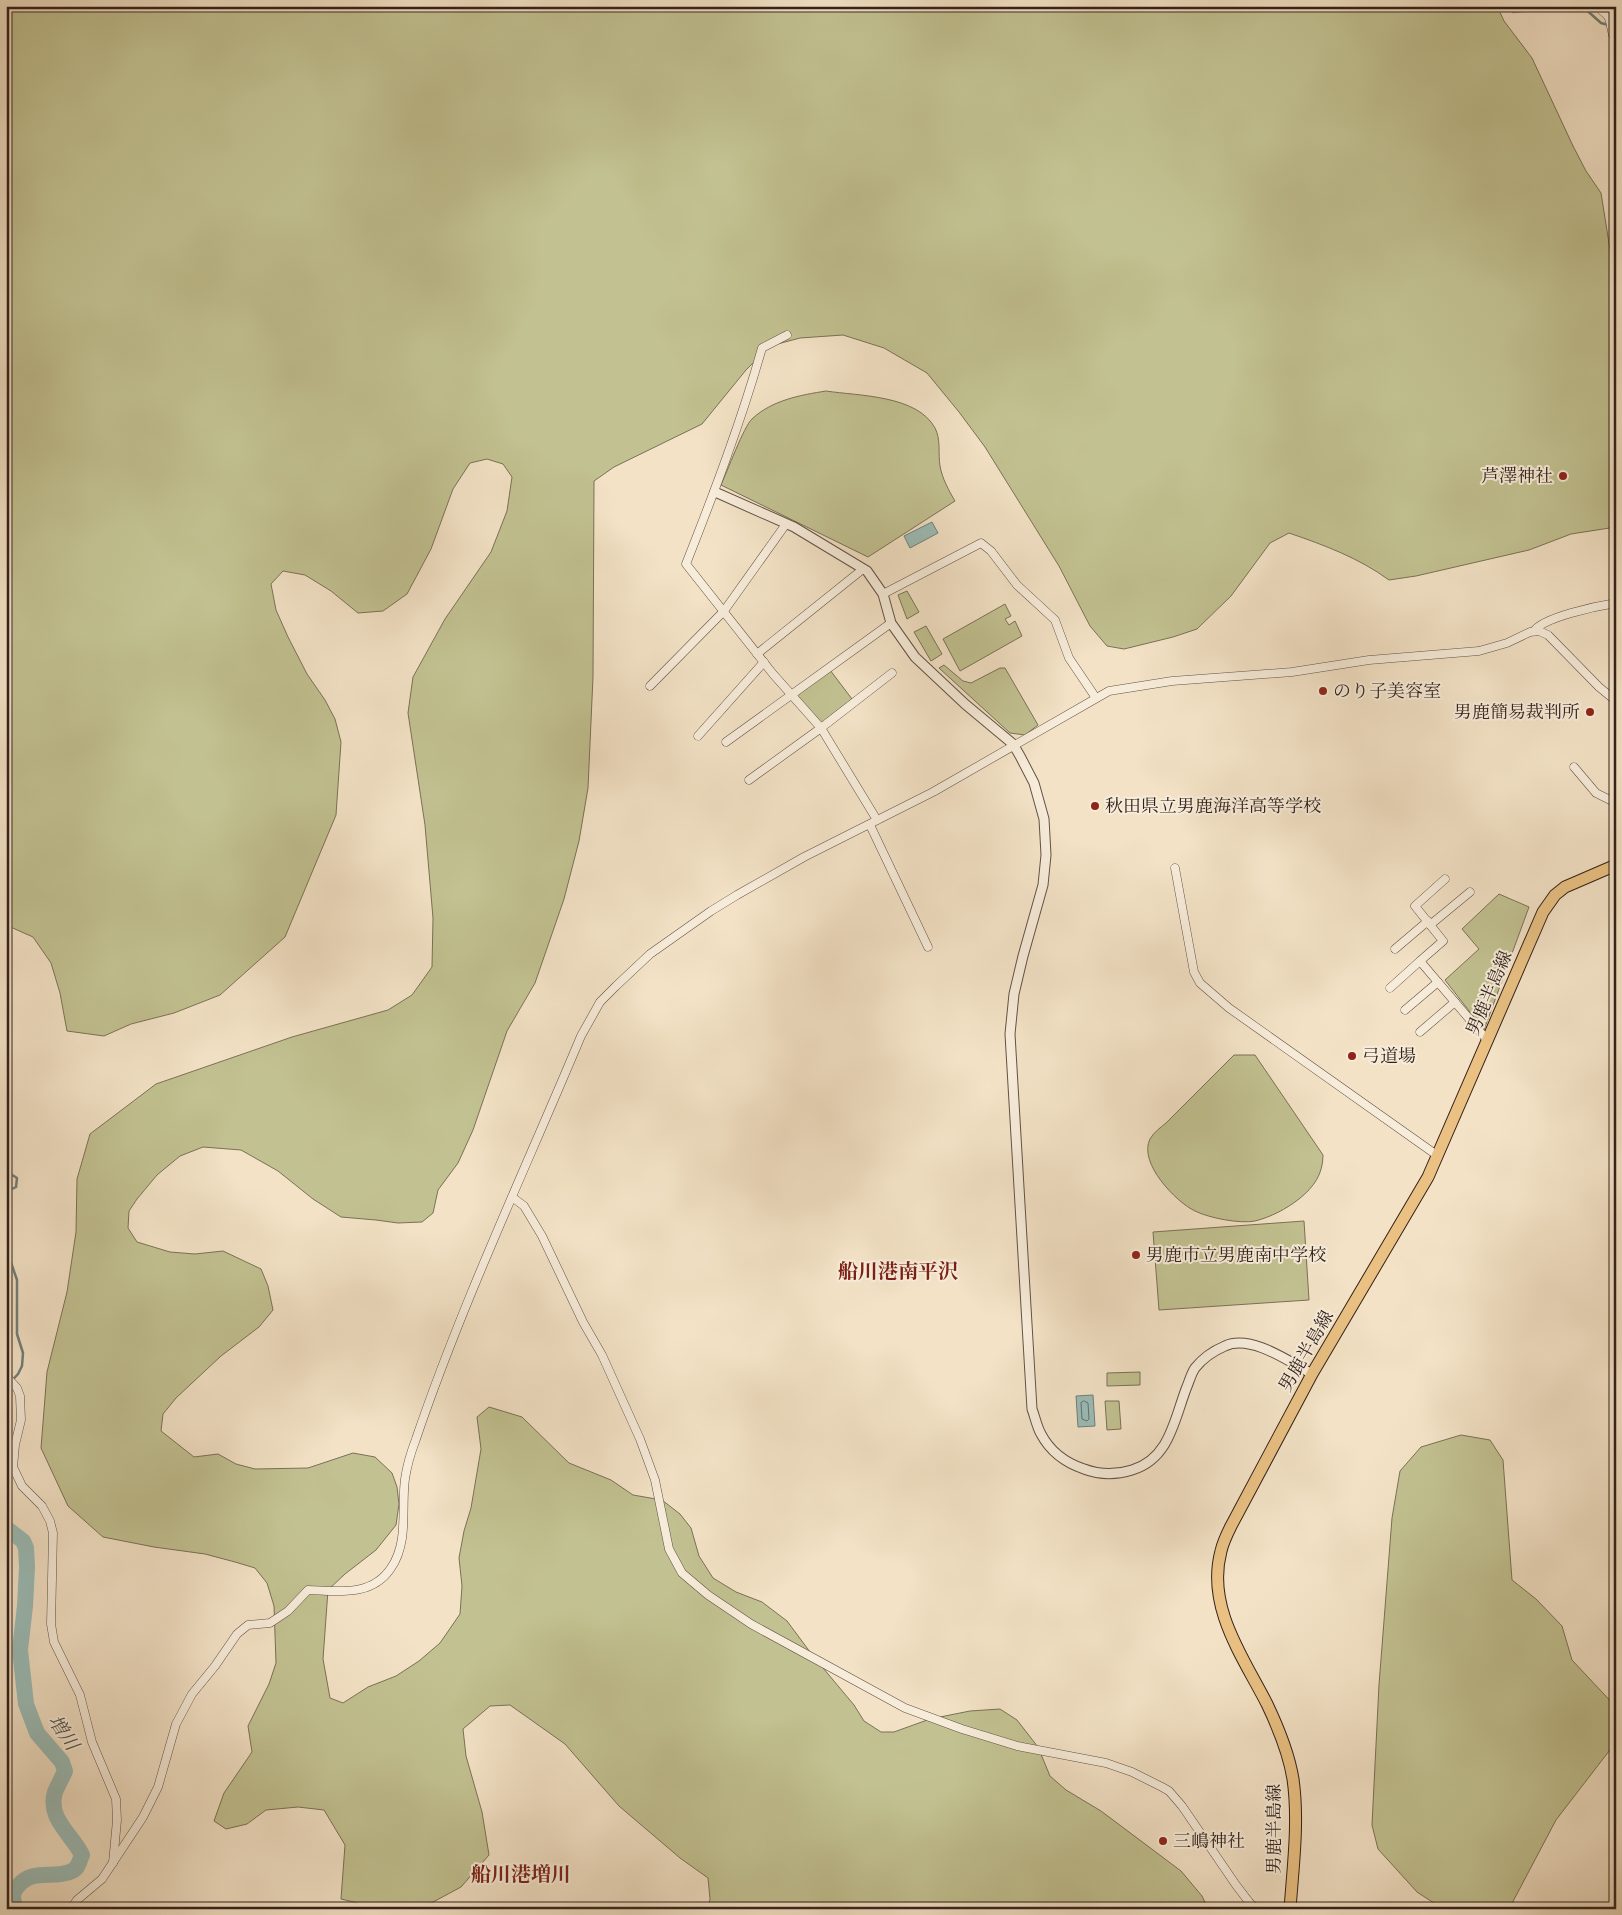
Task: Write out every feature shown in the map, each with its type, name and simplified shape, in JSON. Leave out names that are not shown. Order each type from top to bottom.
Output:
[{"type":"main road","name":"男鹿半島線","points":[[1290,1909],[1295,1836],[1293,1779],[1281,1735],[1226,1624],[1220,1600],[1218,1576],[1221,1552],[1231,1526],[1312,1374],[1428,1177],[1543,912],[1555,896],[1565,887],[1616,865]]},
{"type":"street","points":[[1596,6],[1611,20],[1613,35],[1616,36]]},
{"type":"street","points":[[787,335],[762,348],[746,406],[715,492],[686,564],[757,654],[821,728],[874,822],[928,948]]},
{"type":"street","points":[[715,492],[786,524],[867,571],[883,594],[891,623],[915,657],[1013,744],[1034,783],[1044,819],[1046,855],[1043,885],[1014,994],[1010,1034],[1032,1409],[1040,1434],[1057,1454],[1074,1466],[1094,1473],[1112,1474],[1126,1472],[1140,1468],[1160,1453],[1170,1436],[1193,1370],[1204,1357],[1227,1345],[1252,1344],[1312,1374]]},
{"type":"street","points":[[650,686],[724,611],[786,524]]},
{"type":"street","points":[[883,594],[981,543],[991,551],[1017,584],[1055,620],[1069,658],[1096,698]]},
{"type":"street","points":[[757,654],[863,569]]},
{"type":"street","points":[[71,1909],[77,1900],[102,1879],[144,1817],[158,1787],[176,1724],[187,1702],[237,1634],[248,1624],[270,1623],[288,1611],[308,1590],[352,1592],[378,1581],[391,1568],[398,1555],[402,1537],[405,1479],[411,1453],[435,1381],[512,1197],[581,1036],[600,1002],[650,954],[737,895],[804,857],[933,792],[1013,744],[1109,691],[1172,682],[1292,672],[1369,660],[1479,651],[1507,643],[1534,632],[1542,624],[1556,618],[1616,603]]},
{"type":"street","points":[[726,742],[891,623]]},
{"type":"street","points":[[1534,632],[1548,635],[1599,687],[1616,701]]},
{"type":"street","points":[[698,736],[764,662]]},
{"type":"street","points":[[749,780],[821,728],[892,673]]},
{"type":"street","points":[[1574,767],[1596,793],[1616,803]]},
{"type":"street","points":[[1174,868],[1194,972],[1200,983],[1229,1008],[1438,1156]]},
{"type":"street","points":[[1390,988],[1443,941],[1415,906],[1446,879]]},
{"type":"street","points":[[1396,949],[1470,892]]},
{"type":"street","points":[[1420,961],[1488,1041]]},
{"type":"street","points":[[1405,1010],[1438,982]]},
{"type":"street","points":[[1420,1032],[1455,1002]]},
{"type":"street","points":[[512,1197],[524,1206],[542,1236],[583,1322],[602,1355],[640,1440],[655,1480],[669,1549],[682,1573],[708,1595],[751,1624],[905,1708],[962,1729],[1017,1746],[1106,1763],[1132,1772],[1169,1791],[1182,1806],[1240,1890],[1256,1909]]},
{"type":"street","points":[[6,1376],[17,1388],[20,1396],[21,1420],[15,1445],[13,1466],[22,1486],[42,1506],[50,1521],[53,1534],[50,1624],[54,1642],[80,1695],[92,1742],[116,1799],[117,1820],[112,1864]]},
{"type":"shaded area","points":[[6,6],[1497,6],[1504,21],[1532,58],[1573,146],[1586,171],[1601,193],[1616,287],[1616,527],[1571,534],[1529,550],[1416,576],[1389,580],[1378,572],[1328,547],[1289,533],[1270,543],[1231,596],[1197,629],[1124,649],[1107,646],[1090,626],[1059,566],[985,447],[927,373],[884,348],[843,335],[800,338],[770,346],[746,370],[702,424],[614,467],[594,481],[593,677],[588,788],[579,841],[564,899],[535,983],[507,1031],[473,1130],[458,1163],[438,1190],[433,1213],[422,1222],[398,1223],[341,1217],[313,1199],[278,1171],[241,1150],[203,1147],[180,1156],[157,1175],[129,1211],[128,1228],[137,1242],[170,1252],[195,1254],[223,1251],[261,1269],[268,1286],[273,1310],[259,1327],[221,1356],[176,1398],[163,1414],[161,1431],[194,1457],[218,1454],[236,1464],[255,1469],[308,1468],[353,1453],[375,1457],[392,1473],[397,1487],[399,1504],[396,1525],[376,1550],[328,1590],[323,1659],[330,1698],[343,1703],[368,1687],[396,1676],[419,1661],[440,1643],[460,1614],[462,1586],[459,1558],[471,1508],[481,1449],[477,1417],[489,1407],[522,1417],[569,1463],[611,1480],[633,1495],[662,1500],[680,1514],[691,1528],[699,1556],[713,1578],[736,1592],[762,1602],[787,1621],[854,1705],[864,1721],[881,1732],[894,1732],[930,1719],[970,1711],[1000,1709],[1017,1720],[1038,1747],[1050,1776],[1066,1790],[1101,1811],[1181,1871],[1202,1896],[1208,1909],[708,1909],[710,1899],[708,1878],[680,1858],[619,1806],[565,1744],[510,1705],[490,1706],[463,1729],[466,1756],[482,1812],[489,1855],[461,1887],[422,1908],[378,1908],[341,1899],[345,1845],[324,1810],[298,1807],[266,1810],[247,1824],[226,1829],[214,1821],[224,1793],[252,1752],[248,1726],[269,1684],[276,1663],[274,1606],[267,1583],[255,1568],[205,1554],[103,1537],[68,1506],[41,1448],[47,1372],[67,1292],[76,1232],[77,1179],[90,1134],[156,1084],[292,1037],[388,1010],[412,995],[432,967],[433,918],[425,825],[408,713],[413,677],[445,619],[491,552],[507,511],[512,477],[503,464],[487,459],[470,463],[453,489],[431,549],[407,594],[383,611],[358,613],[331,591],[305,575],[283,571],[271,584],[276,610],[307,674],[325,700],[335,719],[341,742],[336,815],[285,937],[220,995],[174,1013],[131,1024],[104,1036],[67,1031],[60,993],[51,963],[33,937],[6,925]]},
{"type":"shaded area","points":[[826,391],[886,399],[915,409],[927,417],[937,432],[941,471],[955,501],[868,557],[721,485],[740,440],[752,419],[768,407],[778,403]]},
{"type":"shaded area","points":[[907,591],[919,612],[907,619],[898,595]]},
{"type":"shaded area","points":[[1005,604],[1011,616],[1005,619],[1009,625],[1015,621],[1022,636],[960,671],[943,639]]},
{"type":"shaded area","points":[[926,626],[942,654],[931,661],[914,632]]},
{"type":"shaded area","points":[[944,665],[963,681],[971,683],[1000,668],[1005,668],[1038,725],[1025,735],[1010,733],[939,668]]},
{"type":"shaded area","points":[[830,670],[852,699],[820,724],[796,694]]},
{"type":"shaded area","points":[[1499,894],[1529,907],[1484,1030],[1445,980],[1479,949],[1462,929]]},
{"type":"shaded area","points":[[1234,1055],[1255,1055],[1323,1155],[1323,1162],[1317,1180],[1304,1194],[1294,1203],[1278,1212],[1249,1222],[1216,1218],[1201,1214],[1187,1206],[1169,1191],[1161,1181],[1149,1159],[1148,1149],[1150,1139],[1155,1132]]},
{"type":"shaded area","points":[[1304,1221],[1309,1300],[1159,1310],[1153,1232]]},
{"type":"shaded area","points":[[1140,1372],[1140,1385],[1107,1386],[1107,1373]]},
{"type":"shaded area","points":[[1105,1401],[1119,1401],[1121,1429],[1107,1430]]},
{"type":"shaded area","points":[[1461,1435],[1490,1440],[1503,1460],[1512,1580],[1536,1599],[1562,1626],[1572,1660],[1616,1707],[1616,1742],[1556,1820],[1509,1909],[1443,1909],[1417,1892],[1378,1849],[1372,1825],[1379,1685],[1392,1518],[1400,1471],[1421,1447]]},
{"type":"water","points":[[932,522],[938,533],[910,548],[904,536]]},
{"type":"water","points":[[1093,1395],[1095,1426],[1078,1427],[1076,1396]]},
{"type":"waterway","points":[[1510,6],[1513,12],[1562,6]]},
{"type":"waterway","points":[[1582,6],[1601,23],[1616,27]]},
{"type":"waterway","points":[[6,1171],[17,1178],[16,1187],[10,1190],[6,1200]]},
{"type":"waterway","points":[[6,1248],[17,1280],[17,1334],[23,1353],[22,1366],[18,1374],[6,1387]]},
{"type":"waterway","name":"増川","points":[[6,1528],[23,1541],[26,1548],[25,1606],[20,1650],[26,1704],[37,1733],[62,1762],[65,1771],[55,1792],[54,1810],[57,1818],[82,1855],[77,1866],[72,1871],[30,1877],[23,1881],[13,1895],[16,1909]]},
{"type":"place","name":"芦澤神社","points":[[1563,476]]},
{"type":"place","name":"のり子美容室","points":[[1323,691]]},
{"type":"place","name":"男鹿簡易裁判所","points":[[1590,712]]},
{"type":"place","name":"秋田県立男鹿海洋高等学校","points":[[1095,806]]},
{"type":"place","name":"弓道場","points":[[1352,1056]]},
{"type":"place","name":"男鹿市立男鹿南中学校","points":[[1136,1255]]},
{"type":"place","name":"三嶋神社","points":[[1163,1841]]},
{"type":"district","name":"船川港南平沢","points":[[898,1271]]},
{"type":"district","name":"船川港増川","points":[[521,1874]]}]
